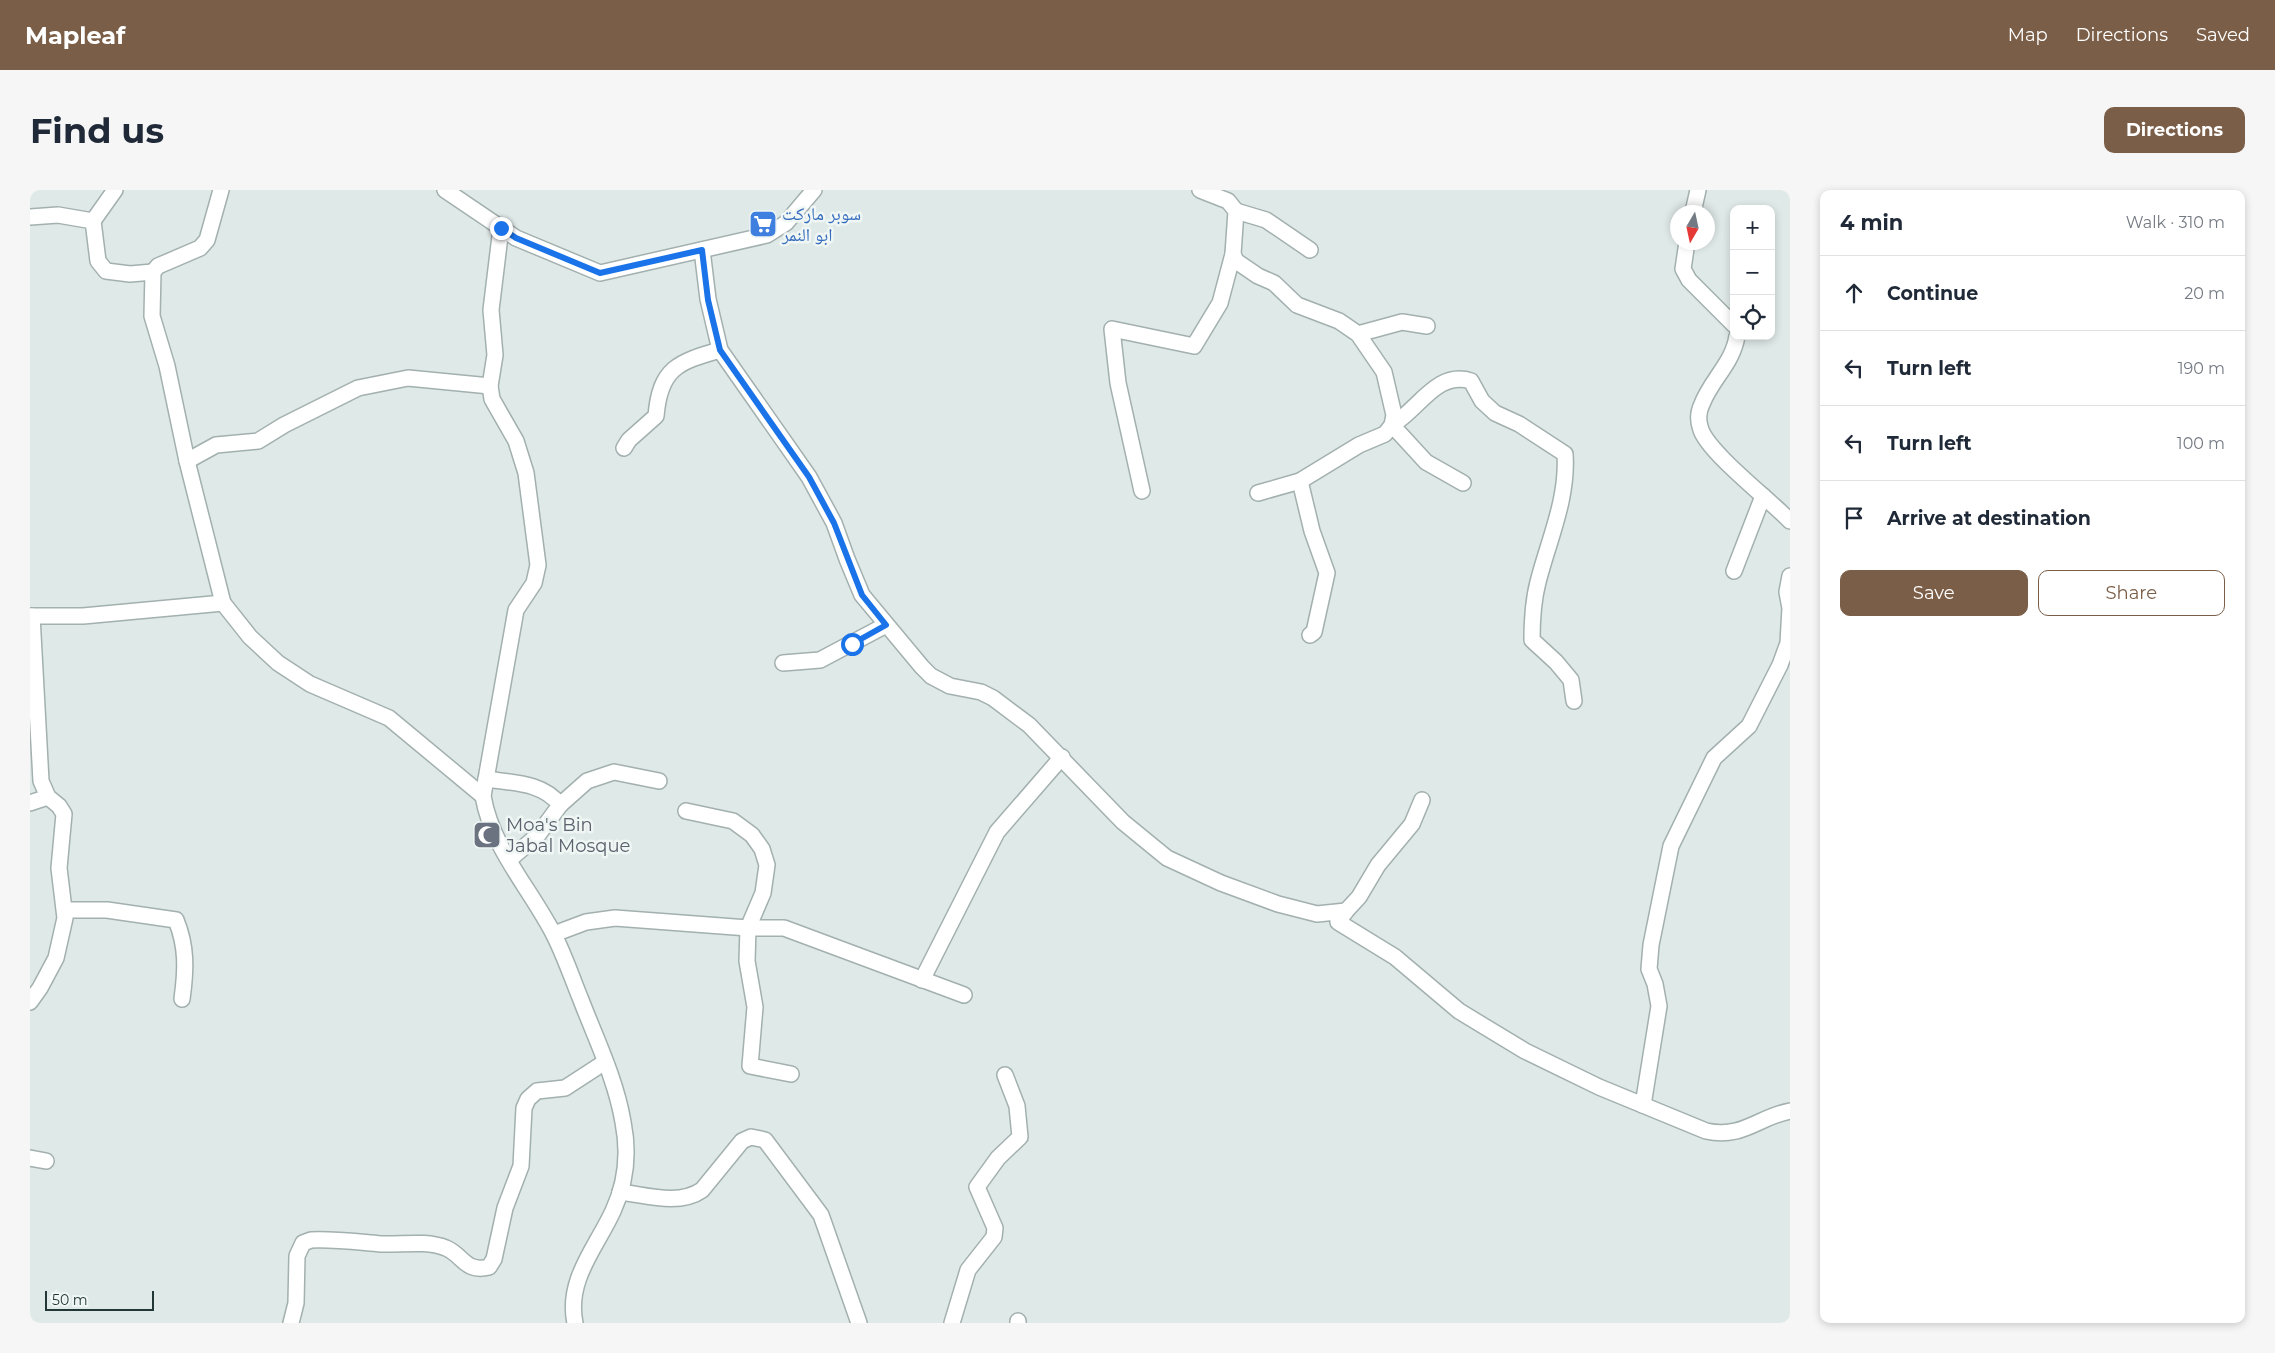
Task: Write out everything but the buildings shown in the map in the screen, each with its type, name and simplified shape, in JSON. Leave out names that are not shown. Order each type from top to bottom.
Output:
[{"type":"street","points":[[114,190],[93,221],[98,261],[106,271],[130,274],[153,272]]},
{"type":"street","points":[[445,190],[516,238],[600,273],[768,235],[777,231],[814,190]]},
{"type":"street","points":[[1200,190],[1222,198],[1236,211],[1266,220],[1310,250]]},
{"type":"street","points":[[1695,205],[1698,190]]},
{"type":"street","points":[[218,192],[207,240],[200,248],[158,266],[153,272],[152,316],[167,366],[187,461],[224,604],[250,637],[278,663],[310,684],[389,718],[483,796]]},
{"type":"street","points":[[1142,491],[1118,383],[1112,329],[1194,346],[1220,303],[1233,254],[1236,211]]},
{"type":"street","points":[[30,217],[58,215],[93,221]]},
{"type":"street","points":[[501,228],[492,310],[495,355],[490,386],[492,399],[516,441],[526,473],[538,565],[534,583],[516,610],[483,796],[492,831],[554,934],[605,1062],[619,1106],[625,1135],[625,1165],[620,1192],[614,1209],[576,1283],[572,1304],[575,1323]]},
{"type":"street","points":[[702,250],[708,300],[720,350],[809,477],[834,523],[862,595],[931,676],[950,686],[981,692],[1029,725],[1123,822],[1167,858],[1220,883],[1278,904],[1318,914],[1346,911]]},
{"type":"street","points":[[1686,250],[1683,269],[1689,280],[1730,321]]},
{"type":"street","points":[[1233,254],[1236,262],[1280,287],[1297,305],[1339,321],[1358,334],[1384,372],[1394,415],[1392,425]]},
{"type":"street","points":[[1358,334],[1402,322],[1427,326]]},
{"type":"street","points":[[1736,340],[1727,365],[1702,403],[1698,416],[1701,431],[1715,449],[1790,521]]},
{"type":"street","points":[[624,448],[629,440],[656,416],[657,400],[663,380],[674,368],[696,357],[720,350]]},
{"type":"street","points":[[187,461],[216,445],[258,441],[284,425],[358,388],[408,378],[490,386]]},
{"type":"street","points":[[1258,493],[1300,481],[1359,445],[1385,434],[1392,425],[1407,416],[1446,380],[1464,378],[1472,381],[1482,401],[1495,413],[1519,424],[1565,454],[1566,477],[1560,511],[1537,584],[1532,616],[1532,640],[1556,662],[1571,680],[1574,701]]},
{"type":"street","points":[[1392,425],[1426,462],[1462,483]]},
{"type":"street","points":[[1300,481],[1312,531],[1327,573],[1314,632],[1310,635]]},
{"type":"street","points":[[1734,571],[1763,496]]},
{"type":"street","points":[[1643,1105],[1659,1006],[1655,984],[1649,969],[1651,945],[1671,846],[1714,758],[1749,726],[1780,665],[1788,643],[1790,608],[1788,592],[1790,576]]},
{"type":"street","points":[[30,1002],[56,958],[66,910],[59,868],[64,814],[59,806],[48,797],[41,780],[31,616],[82,616],[224,604]]},
{"type":"street","points":[[783,663],[820,660],[886,625]]},
{"type":"street","points":[[922,980],[997,832],[1062,757]]},
{"type":"street","points":[[509,860],[538,835],[560,805],[587,781],[607,774],[623,773],[658,781]]},
{"type":"street","points":[[486,779],[539,788],[552,794],[560,805]]},
{"type":"street","points":[[30,803],[48,797]]},
{"type":"street","points":[[1422,800],[1412,824],[1378,865],[1360,897],[1338,922],[1395,956],[1459,1011],[1525,1051],[1599,1087],[1706,1131],[1716,1133],[1737,1132],[1790,1111]]},
{"type":"street","points":[[686,811],[733,821],[752,835],[762,850],[767,865],[762,893],[748,928],[747,961],[755,1007],[749,1058],[750,1066],[791,1074]]},
{"type":"street","points":[[66,910],[107,910],[176,920],[183,938],[186,970],[182,999]]},
{"type":"street","points":[[1326,918],[1346,911]]},
{"type":"street","points":[[554,934],[586,922],[615,918],[748,928],[784,928],[964,995]]},
{"type":"street","points":[[291,1323],[296,1303],[297,1256],[303,1244],[311,1240],[420,1243],[446,1248],[462,1262],[473,1268],[489,1267],[494,1259],[505,1208],[521,1166],[524,1108],[528,1099],[537,1091],[565,1088],[605,1062]]},
{"type":"street","points":[[952,1323],[968,1270],[994,1237],[995,1228],[977,1187],[998,1158],[1020,1137],[1016,1106],[1005,1075]]},
{"type":"street","points":[[620,1192],[676,1199],[693,1196],[702,1190],[742,1141],[751,1137],[765,1140],[821,1215],[859,1323]]},
{"type":"street","points":[[30,1158],[46,1161]]},
{"type":"place","name":"سوبر ماركت ابو النمر","points":[[763,224]]},
{"type":"place","name":"Moa's Bin Jabal Mosque","points":[[487,835]]},
{"type":"route","points":[[501,228],[516,238],[600,273],[609,273],[702,250],[708,300],[720,350],[809,477],[834,523],[862,595],[886,625],[852,644]]}]
